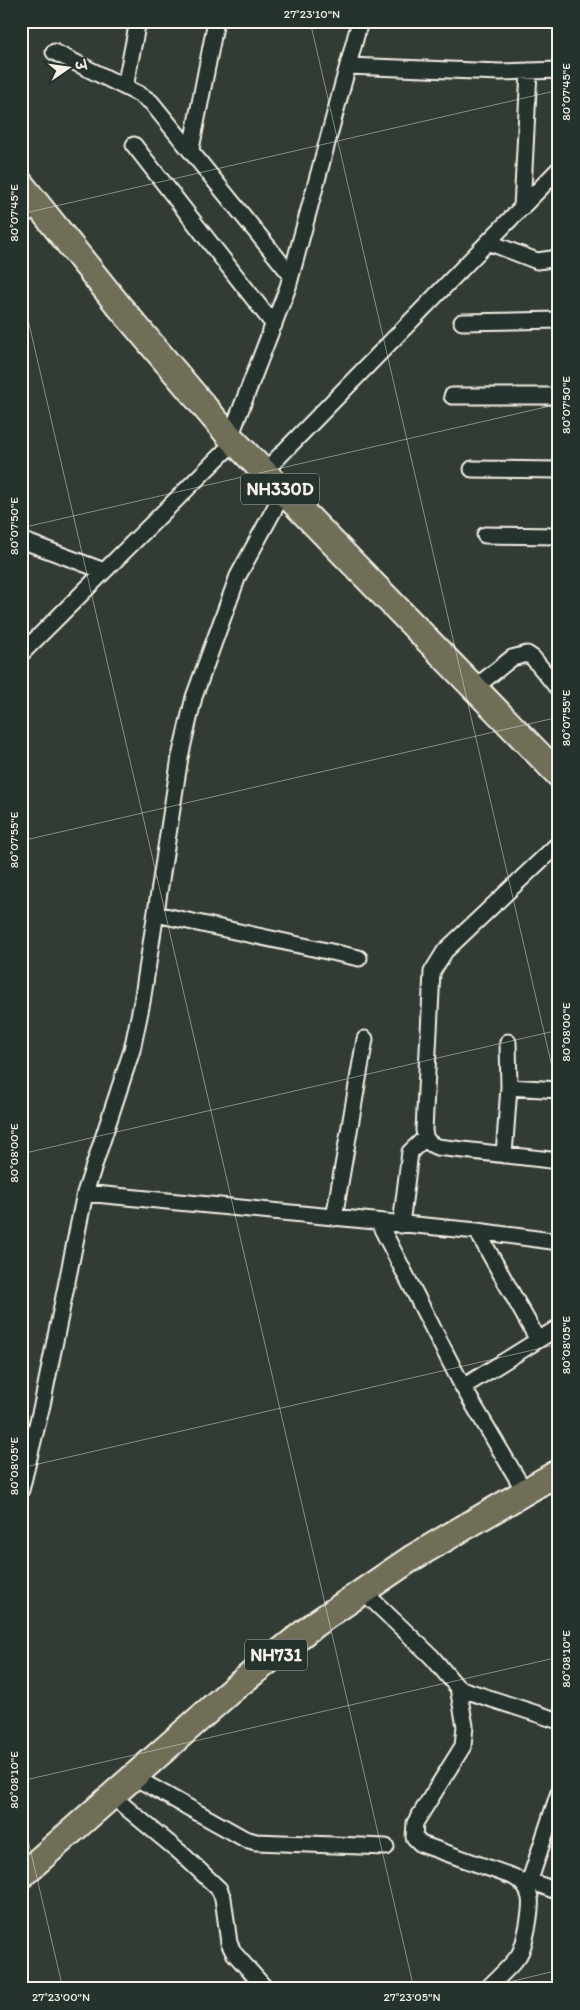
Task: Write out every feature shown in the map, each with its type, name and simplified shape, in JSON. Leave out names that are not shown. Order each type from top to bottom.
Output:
[{"type":"highway","name":"NH330D","points":[[21,184],[30,211],[119,306],[233,439],[473,689],[559,775]]},
{"type":"highway","name":"NH731","points":[[21,1876],[275,1655],[412,1558],[559,1472]]},
{"type":"street","points":[[125,86],[138,21]]},
{"type":"street","points":[[191,149],[216,21]]},
{"type":"street","points":[[21,654],[233,439],[291,275],[360,21]]},
{"type":"street","points":[[54,52],[125,86],[151,102],[191,149],[291,275]]},
{"type":"street","points":[[348,66],[500,72],[559,70]]},
{"type":"street","points":[[522,208],[529,71]]},
{"type":"street","points":[[134,145],[274,325]]},
{"type":"street","points":[[264,472],[559,169]]},
{"type":"street","points":[[488,242],[537,261],[559,258]]},
{"type":"street","points":[[462,322],[559,320]]},
{"type":"street","points":[[452,396],[559,396]]},
{"type":"street","points":[[472,469],[559,470]]},
{"type":"street","points":[[21,1490],[42,1405],[85,1194],[132,1050],[156,914],[180,757],[194,697],[238,576],[283,492]]},
{"type":"street","points":[[485,534],[559,536]]},
{"type":"street","points":[[21,540],[104,571]]},
{"type":"street","points":[[473,689],[512,658],[527,654],[559,690]]},
{"type":"street","points":[[559,843],[445,951],[432,972],[425,1138],[429,1144],[437,1148],[559,1161]]},
{"type":"street","points":[[156,914],[359,958]]},
{"type":"street","points":[[334,1218],[365,1039]]},
{"type":"street","points":[[504,1155],[509,1087],[508,1042]]},
{"type":"street","points":[[509,1087],[559,1090]]},
{"type":"street","points":[[401,1225],[410,1152],[425,1138]]},
{"type":"street","points":[[85,1194],[477,1231],[559,1242]]},
{"type":"street","points":[[379,1223],[463,1387],[525,1492]]},
{"type":"street","points":[[477,1231],[538,1340]]},
{"type":"street","points":[[463,1387],[559,1327]]},
{"type":"street","points":[[363,1591],[432,1657],[458,1688],[465,1726],[463,1746],[416,1823],[414,1837],[421,1844],[514,1877],[521,1882],[559,1892]]},
{"type":"street","points":[[458,1688],[559,1722]]},
{"type":"street","points":[[134,1777],[251,1840],[386,1847]]},
{"type":"street","points":[[487,1989],[519,1956],[524,1946],[530,1900],[529,1885],[552,1832],[559,1792]]},
{"type":"street","points":[[112,1796],[182,1854],[219,1889],[223,1898],[227,1935],[231,1948],[266,1989]]}]
